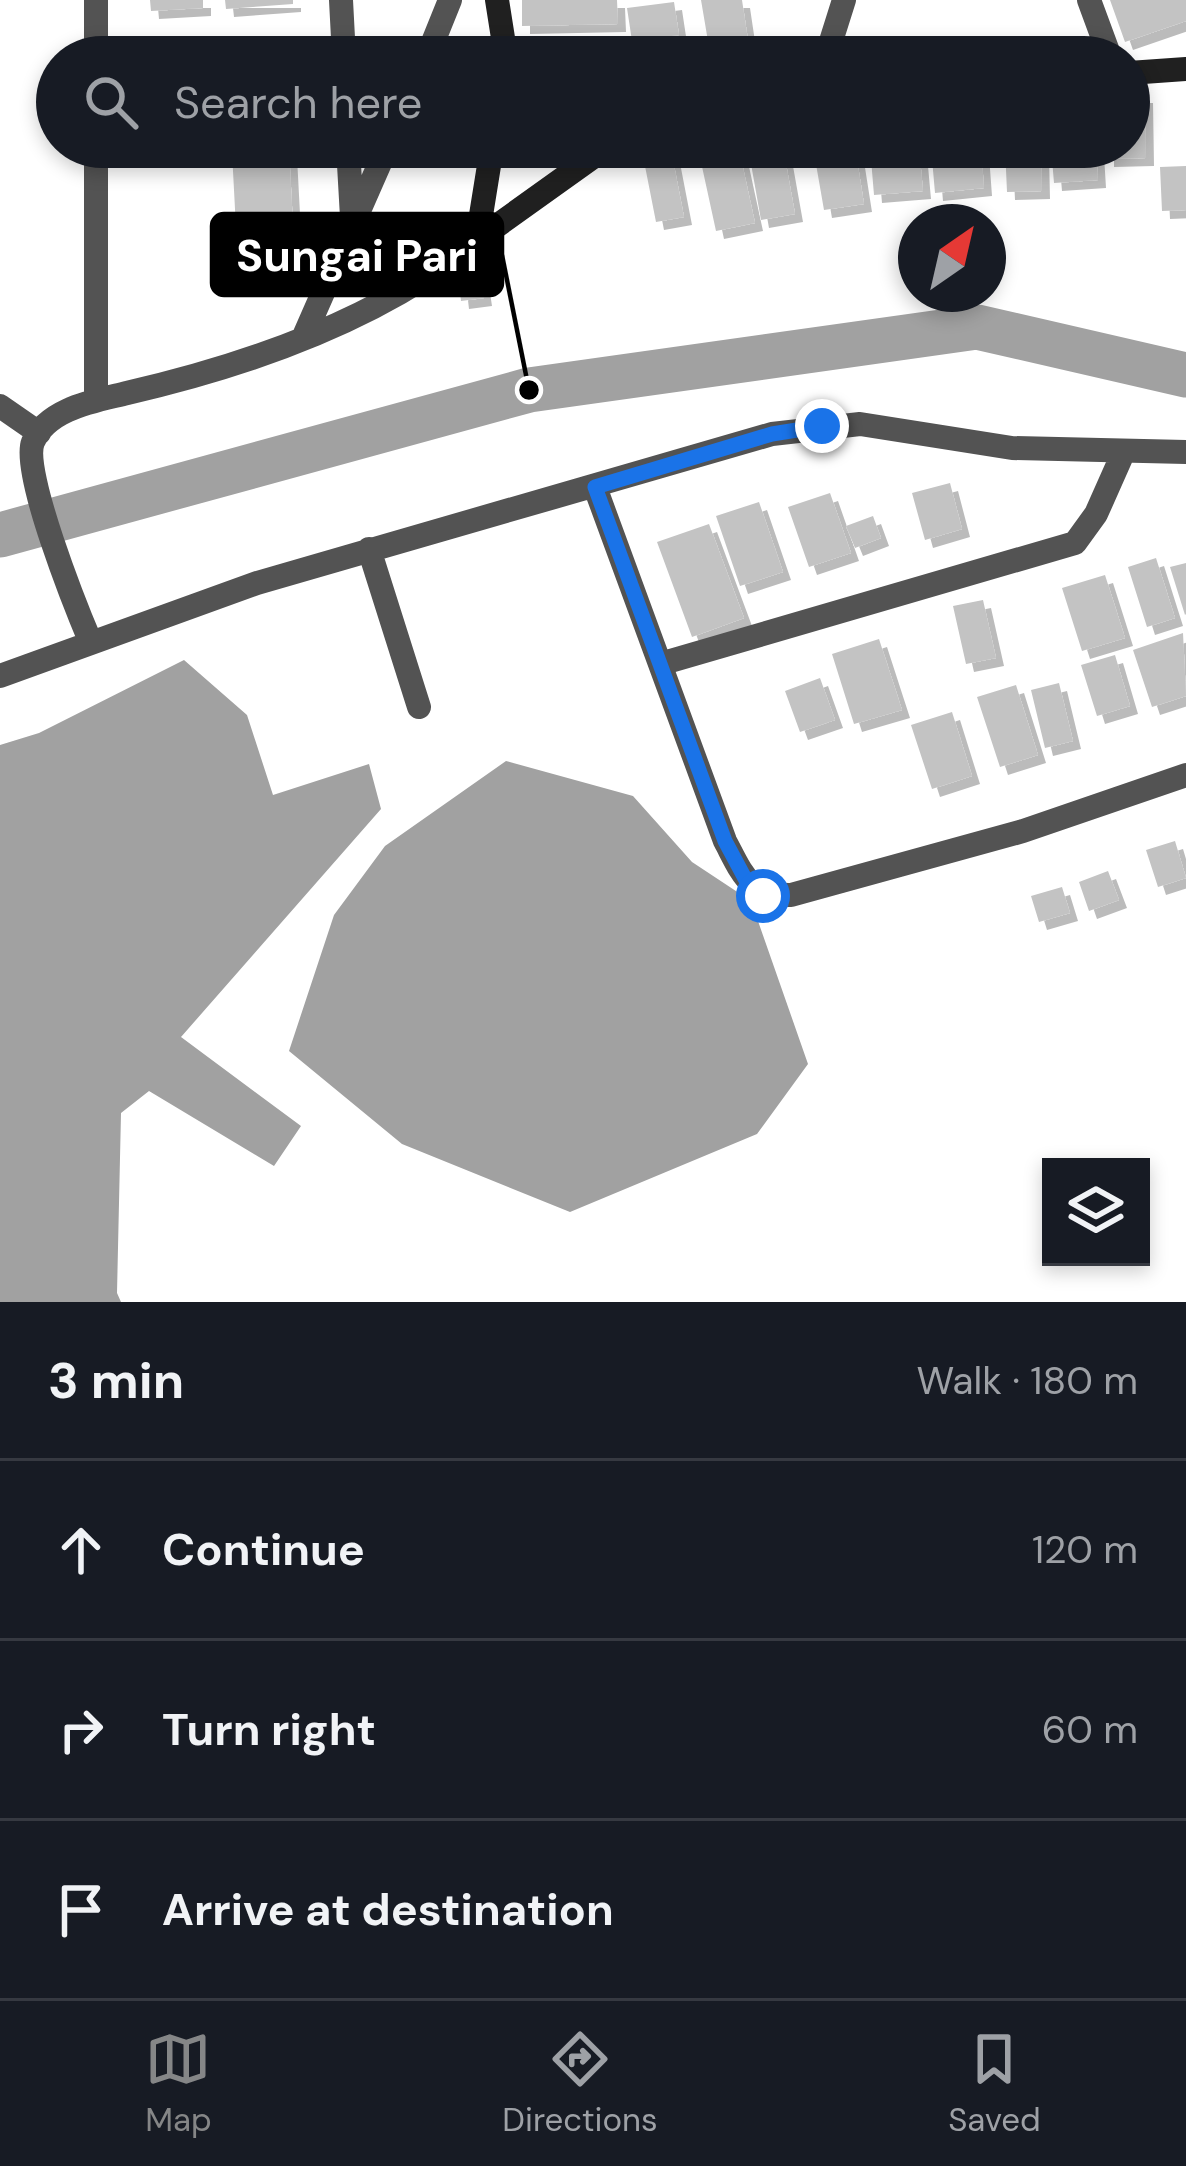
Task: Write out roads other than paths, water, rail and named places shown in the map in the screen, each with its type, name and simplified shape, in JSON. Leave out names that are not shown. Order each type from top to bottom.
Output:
[{"type":"street","points":[[97,0],[97,36]]},
{"type":"street","points":[[340,0],[343,36]]},
{"type":"street","points":[[435,36],[450,0]]},
{"type":"street","points":[[497,0],[503,36]]},
{"type":"street","points":[[833,36],[844,0]]},
{"type":"street","points":[[1089,0],[1102,36]]},
{"type":"street","points":[[1150,72],[1186,69]]},
{"type":"street","points":[[96,168],[96,400]]},
{"type":"street","points":[[350,168],[353,225]]},
{"type":"street","points":[[304,336],[378,168]]},
{"type":"street","points":[[477,240],[489,168]]},
{"type":"street","points":[[91,643],[70,594],[33,472],[30,454],[46,423],[96,400],[230,368],[412,286],[578,168]]},
{"type":"street","points":[[0,406],[39,433]]},
{"type":"street","points":[[0,676],[369,549],[772,434],[860,424],[1012,448],[1186,452]]},
{"type":"street","points":[[660,664],[1075,543],[1096,514],[1124,451]]},
{"type":"street","points":[[595,487],[725,841],[748,884],[763,896],[791,895],[1023,831],[1186,775]]},
{"type":"street","points":[[369,549],[418,707]]},
{"type":"waterway","points":[[0,535],[529,390],[977,327],[1186,375]]},
{"type":"place","name":"Sungai Pari","points":[[529,390]]}]
